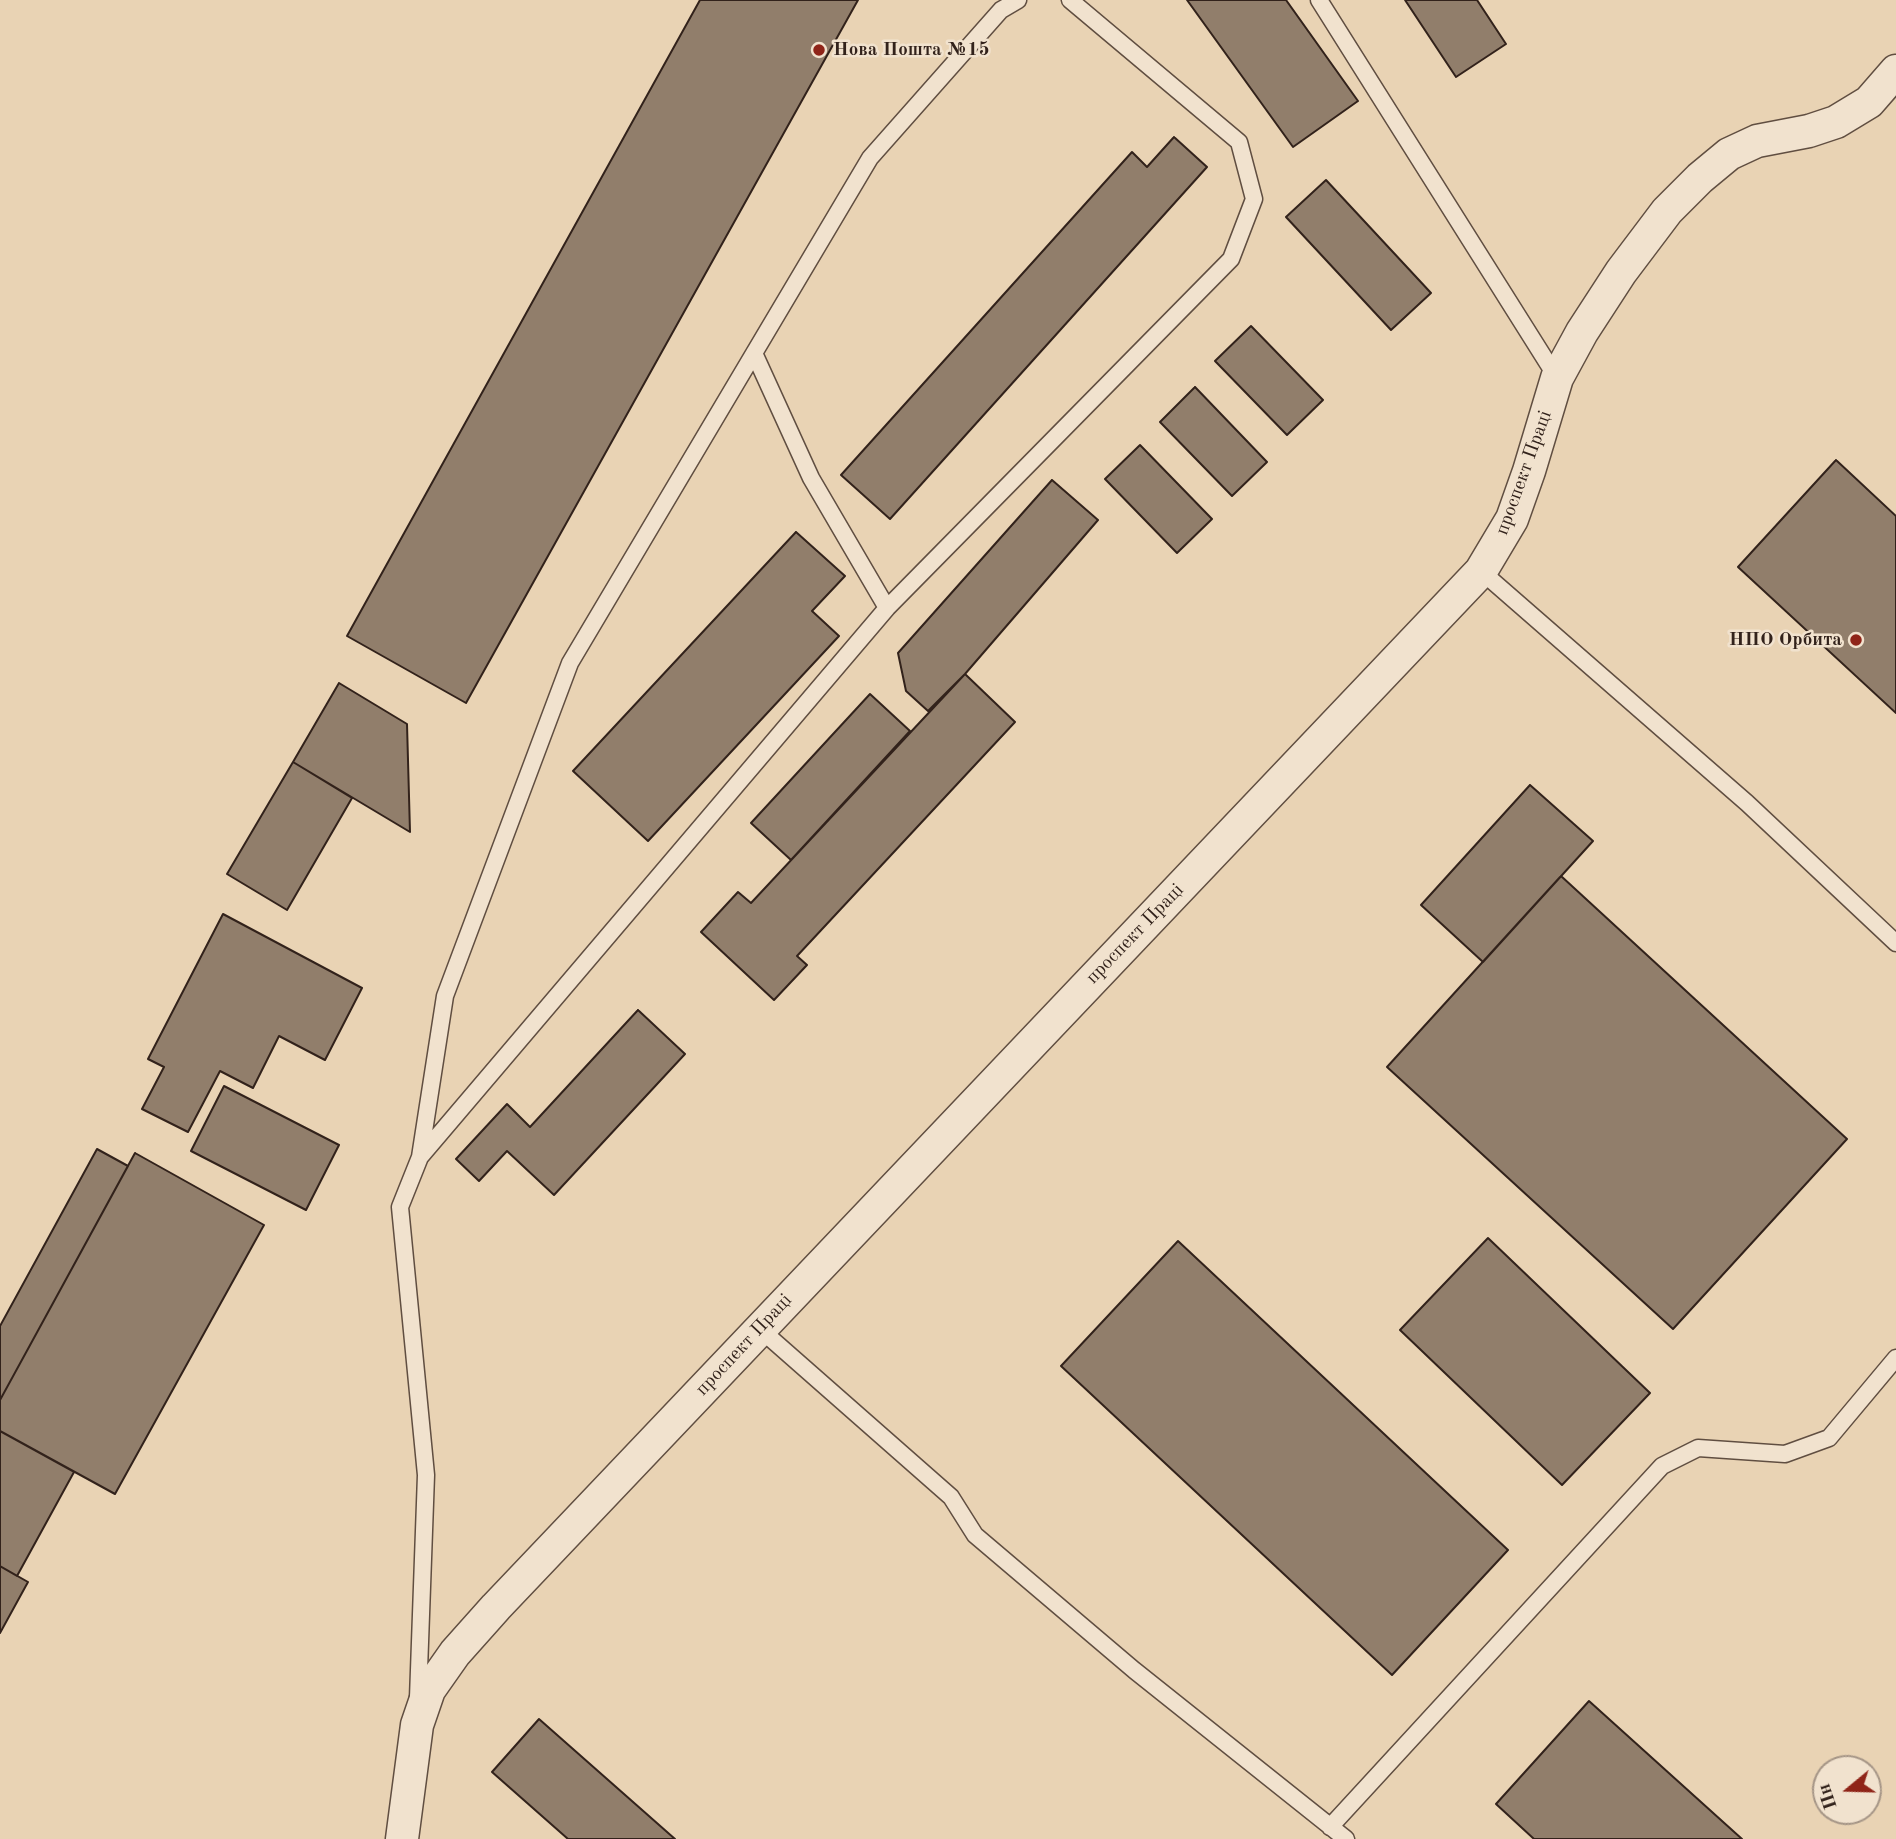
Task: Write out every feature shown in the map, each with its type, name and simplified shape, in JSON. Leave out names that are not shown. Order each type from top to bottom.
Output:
[{"type":"street","name":"проспект Праці","points":[[401,1839],[417,1725],[429,1690],[455,1653],[1480,571],[1512,519],[1557,379],[1581,332],[1621,272],[1667,211],[1729,154],[1758,141],[1809,131],[1836,122],[1869,102],[1896,71]]},
{"type":"lane","points":[[417,1725],[426,1475],[400,1207],[420,1157],[445,996],[570,663],[870,158],[1001,10],[1018,0]]},
{"type":"lane","points":[[420,1157],[887,608],[1231,259],[1254,200],[1239,142],[1070,0]]},
{"type":"lane","points":[[1319,0],[1557,379]]},
{"type":"lane","points":[[754,353],[811,478],[887,608]]},
{"type":"lane","points":[[1480,571],[1747,803],[1896,943]]},
{"type":"lane","points":[[760,1329],[951,1497],[975,1535],[1134,1670],[1346,1839]]},
{"type":"lane","points":[[1330,1827],[1662,1466],[1698,1448],[1784,1454],[1829,1438],[1896,1358]]},
{"type":"building","points":[[700,0],[858,0],[466,703],[347,636]]},
{"type":"building","points":[[1187,0],[1286,0],[1358,101],[1293,147]]},
{"type":"building","points":[[1405,0],[1477,0],[1506,44],[1456,77]]},
{"type":"building","points":[[1174,137],[1207,167],[890,519],[841,475],[1132,152],[1147,167]]},
{"type":"building","points":[[1326,180],[1431,293],[1391,330],[1286,217]]},
{"type":"building","points":[[1251,326],[1323,400],[1287,435],[1215,361]]},
{"type":"building","points":[[1195,387],[1267,462],[1232,496],[1160,422]]},
{"type":"building","points":[[1140,445],[1212,519],[1177,553],[1105,479]]},
{"type":"building","name":"НПО Орбита","points":[[1836,460],[1896,516],[1896,713],[1738,567]]},
{"type":"building","points":[[1052,480],[1098,520],[965,674],[928,711],[906,691],[898,653]]},
{"type":"building","points":[[796,532],[845,576],[812,611],[839,636],[648,841],[573,771]]},
{"type":"building","points":[[965,674],[1015,722],[797,956],[807,965],[774,1000],[701,932],[738,892],[751,903]]},
{"type":"building","points":[[339,683],[407,724],[410,832],[293,762]]},
{"type":"building","points":[[870,694],[910,731],[791,860],[751,823]]},
{"type":"building","points":[[293,762],[352,798],[287,910],[227,874]]},
{"type":"building","points":[[1530,785],[1593,841],[1483,962],[1421,905]]},
{"type":"building","points":[[1561,876],[1847,1139],[1673,1329],[1387,1067]]},
{"type":"building","points":[[223,914],[362,988],[325,1060],[279,1036],[253,1088],[220,1071],[188,1132],[142,1109],[164,1067],[148,1059]]},
{"type":"building","points":[[638,1010],[685,1054],[554,1195],[507,1151],[479,1181],[456,1159],[507,1104],[530,1127]]},
{"type":"building","points":[[224,1086],[339,1145],[306,1210],[191,1151]]},
{"type":"building","points":[[97,1149],[128,1166],[0,1400],[0,1326]]},
{"type":"building","points":[[135,1153],[264,1225],[115,1494],[0,1431],[0,1400]]},
{"type":"building","points":[[1488,1238],[1650,1393],[1562,1485],[1400,1330]]},
{"type":"building","points":[[1178,1241],[1508,1550],[1392,1675],[1061,1366]]},
{"type":"building","points":[[0,1431],[74,1472],[17,1576],[0,1566]]},
{"type":"building","points":[[0,1566],[28,1582],[0,1633]]},
{"type":"building","points":[[1589,1701],[1742,1839],[1534,1839],[1496,1804]]},
{"type":"building","points":[[539,1719],[675,1839],[568,1839],[492,1772]]},
{"type":"place","name":"Нова Пошта №15","points":[[819,50]]},
{"type":"place","name":"НПО Орбита","points":[[1856,640]]}]
